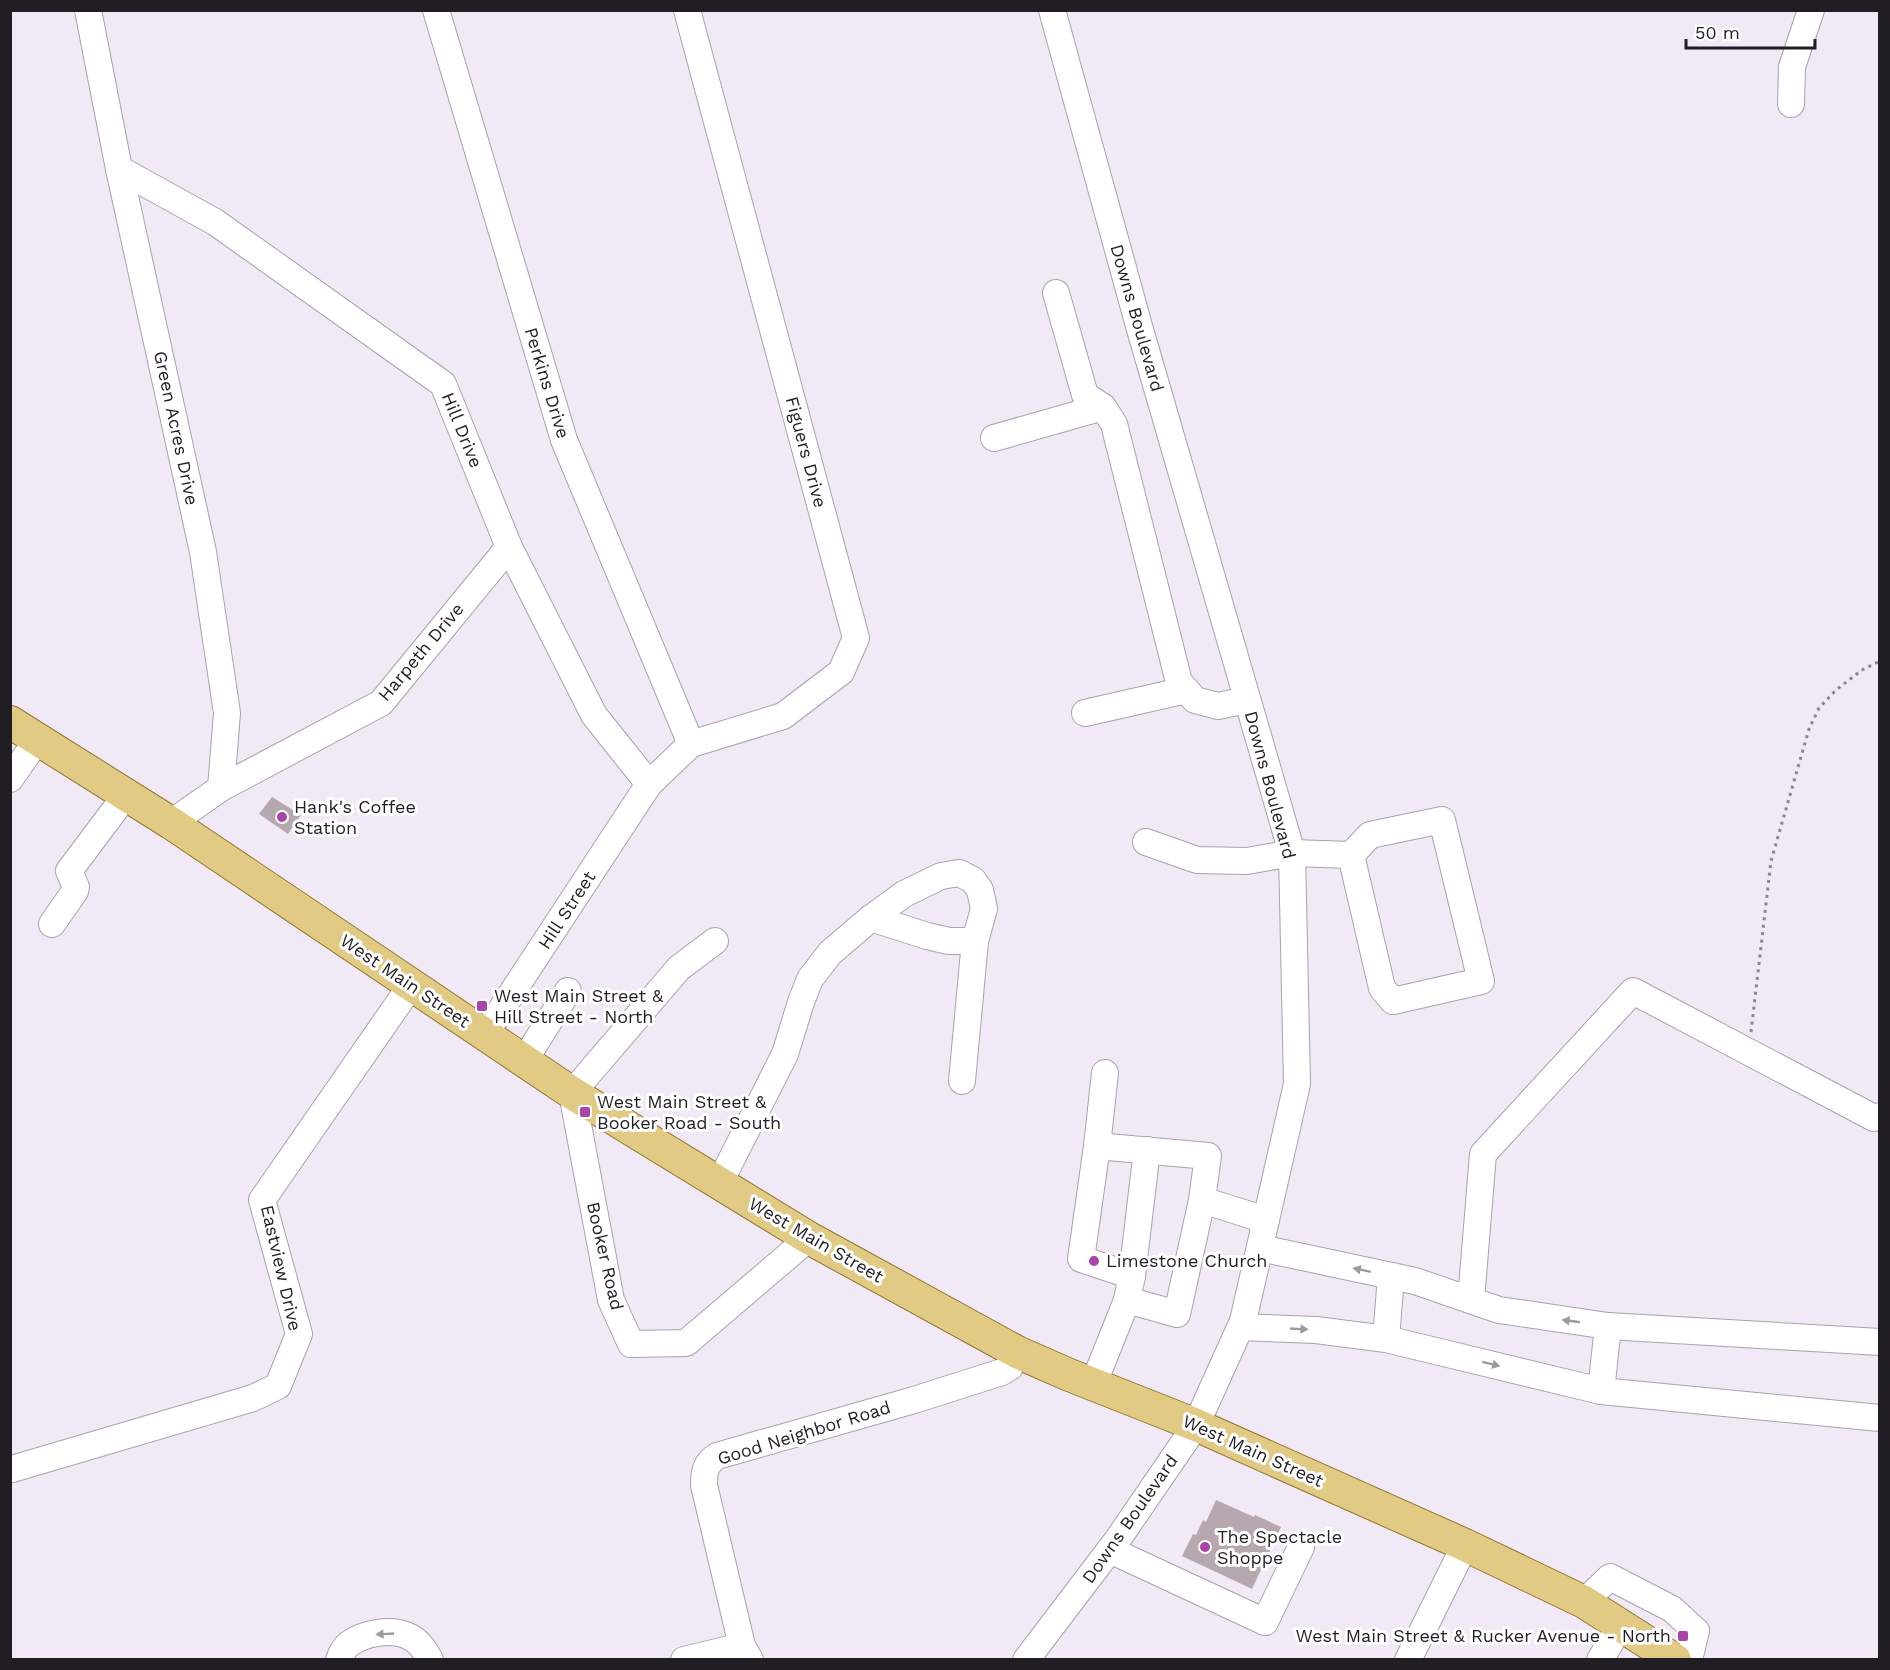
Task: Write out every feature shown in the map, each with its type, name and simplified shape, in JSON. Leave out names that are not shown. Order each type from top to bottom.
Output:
[{"type":"main road","name":"West Main Street","points":[[10,722],[171,823],[572,1093],[809,1238],[1017,1352],[1196,1425],[1465,1545],[1584,1602],[1675,1659]]},
{"type":"street","name":"Green Acres Drive","points":[[88,10],[119,169],[203,552],[227,713],[221,788]]},
{"type":"street","name":"Perkins Drive","points":[[436,10],[564,440],[691,744]]},
{"type":"street","name":"Figuers Drive","points":[[649,784],[691,744],[783,716],[841,672],[856,638],[687,10]]},
{"type":"street","name":"Downs Boulevard","points":[[1026,1659],[1110,1550],[1196,1425],[1241,1327],[1298,1084],[1292,854],[1139,326],[1052,10]]},
{"type":"street","points":[[1791,104],[1792,67],[1811,10]]},
{"type":"street","name":"Hill Drive","points":[[119,169],[215,222],[443,384],[509,547],[594,715],[649,784]]},
{"type":"street","points":[[1056,293],[1085,395],[1102,407],[1114,424],[1179,682],[1194,700],[1218,706],[1247,700]]},
{"type":"street","points":[[994,438],[1102,407]]},
{"type":"street","name":"Harpeth Drive","points":[[221,788],[381,703],[509,547]]},
{"type":"street","points":[[1085,713],[1186,690]]},
{"type":"street","points":[[10,779],[38,739]]},
{"type":"street","name":"Hill Street","points":[[484,1035],[649,784]]},
{"type":"street","points":[[171,823],[221,788]]},
{"type":"street","points":[[52,924],[75,891],[69,871],[126,795]]},
{"type":"street","points":[[1146,842],[1197,860],[1247,861],[1292,854],[1351,855],[1370,835],[1442,820],[1481,981],[1393,1001],[1382,988],[1351,855]]},
{"type":"street","points":[[719,1184],[785,1054],[810,979],[830,953],[903,894],[941,876],[959,873],[973,880],[980,890],[984,909],[975,941],[962,1081]]},
{"type":"street","points":[[871,918],[949,941],[975,941]]},
{"type":"street","points":[[572,1093],[679,968],[715,941]]},
{"type":"street","name":"Eastview Drive","points":[[10,1468],[24,1466],[254,1398],[278,1386],[299,1334],[262,1200],[412,984]]},
{"type":"street","points":[[524,1061],[568,991]]},
{"type":"street","points":[[1471,1300],[1483,1154],[1632,991],[1874,1118],[1880,1116]]},
{"type":"street","points":[[1097,1146],[1208,1156],[1202,1200],[1177,1314],[1081,1259],[1105,1072]]},
{"type":"street","name":"Booker Road","points":[[572,1093],[611,1300],[631,1344],[687,1343],[809,1238]]},
{"type":"street","points":[[1093,1384],[1129,1288],[1147,1150]]},
{"type":"street","points":[[1202,1200],[1266,1220]]},
{"type":"street","points":[[1260,1248],[1415,1281],[1499,1310],[1608,1326],[1880,1342]]},
{"type":"street","points":[[1386,1339],[1391,1276]]},
{"type":"street","points":[[1601,1391],[1608,1326]]},
{"type":"street","points":[[1241,1327],[1316,1330],[1386,1339],[1601,1391],[1880,1418]]},
{"type":"street","name":"Good Neighbor Road","points":[[746,1653],[704,1485],[705,1470],[711,1459],[1002,1372],[1010,1367],[1017,1352]]},
{"type":"street","points":[[1408,1659],[1465,1545]]},
{"type":"street","points":[[1110,1550],[1265,1623],[1301,1547]]},
{"type":"street","points":[[1584,1602],[1610,1577],[1672,1609],[1696,1631],[1689,1659]]},
{"type":"street","points":[[1600,1659],[1621,1625]]},
{"type":"street","points":[[339,1659],[347,1646],[357,1639],[383,1632],[409,1636],[416,1641],[429,1659]]},
{"type":"street","points":[[684,1659],[746,1653]]},
{"type":"path","points":[[1749,1053],[1771,861],[1809,729],[1820,708],[1836,690],[1862,670],[1880,661]]},
{"type":"building","name":"Hank's Coffee Station","points":[[272,797],[301,815],[288,834],[259,814]]},
{"type":"building","points":[[1216,1500],[1281,1527],[1252,1589],[1182,1556],[1193,1534],[1196,1535],[1203,1520],[1206,1522]]},
{"type":"place","name":"Hank's Coffee Station","points":[[282,817]]},
{"type":"place","name":"West Main Street & Hill Street - North","points":[[482,1006]]},
{"type":"place","name":"West Main Street & Booker Road - South","points":[[585,1112]]},
{"type":"place","name":"Limestone Church","points":[[1094,1261]]},
{"type":"place","name":"The Spectacle Shoppe","points":[[1205,1547]]},
{"type":"place","name":"West Main Street & Rucker Avenue - North","points":[[1683,1636]]}]
